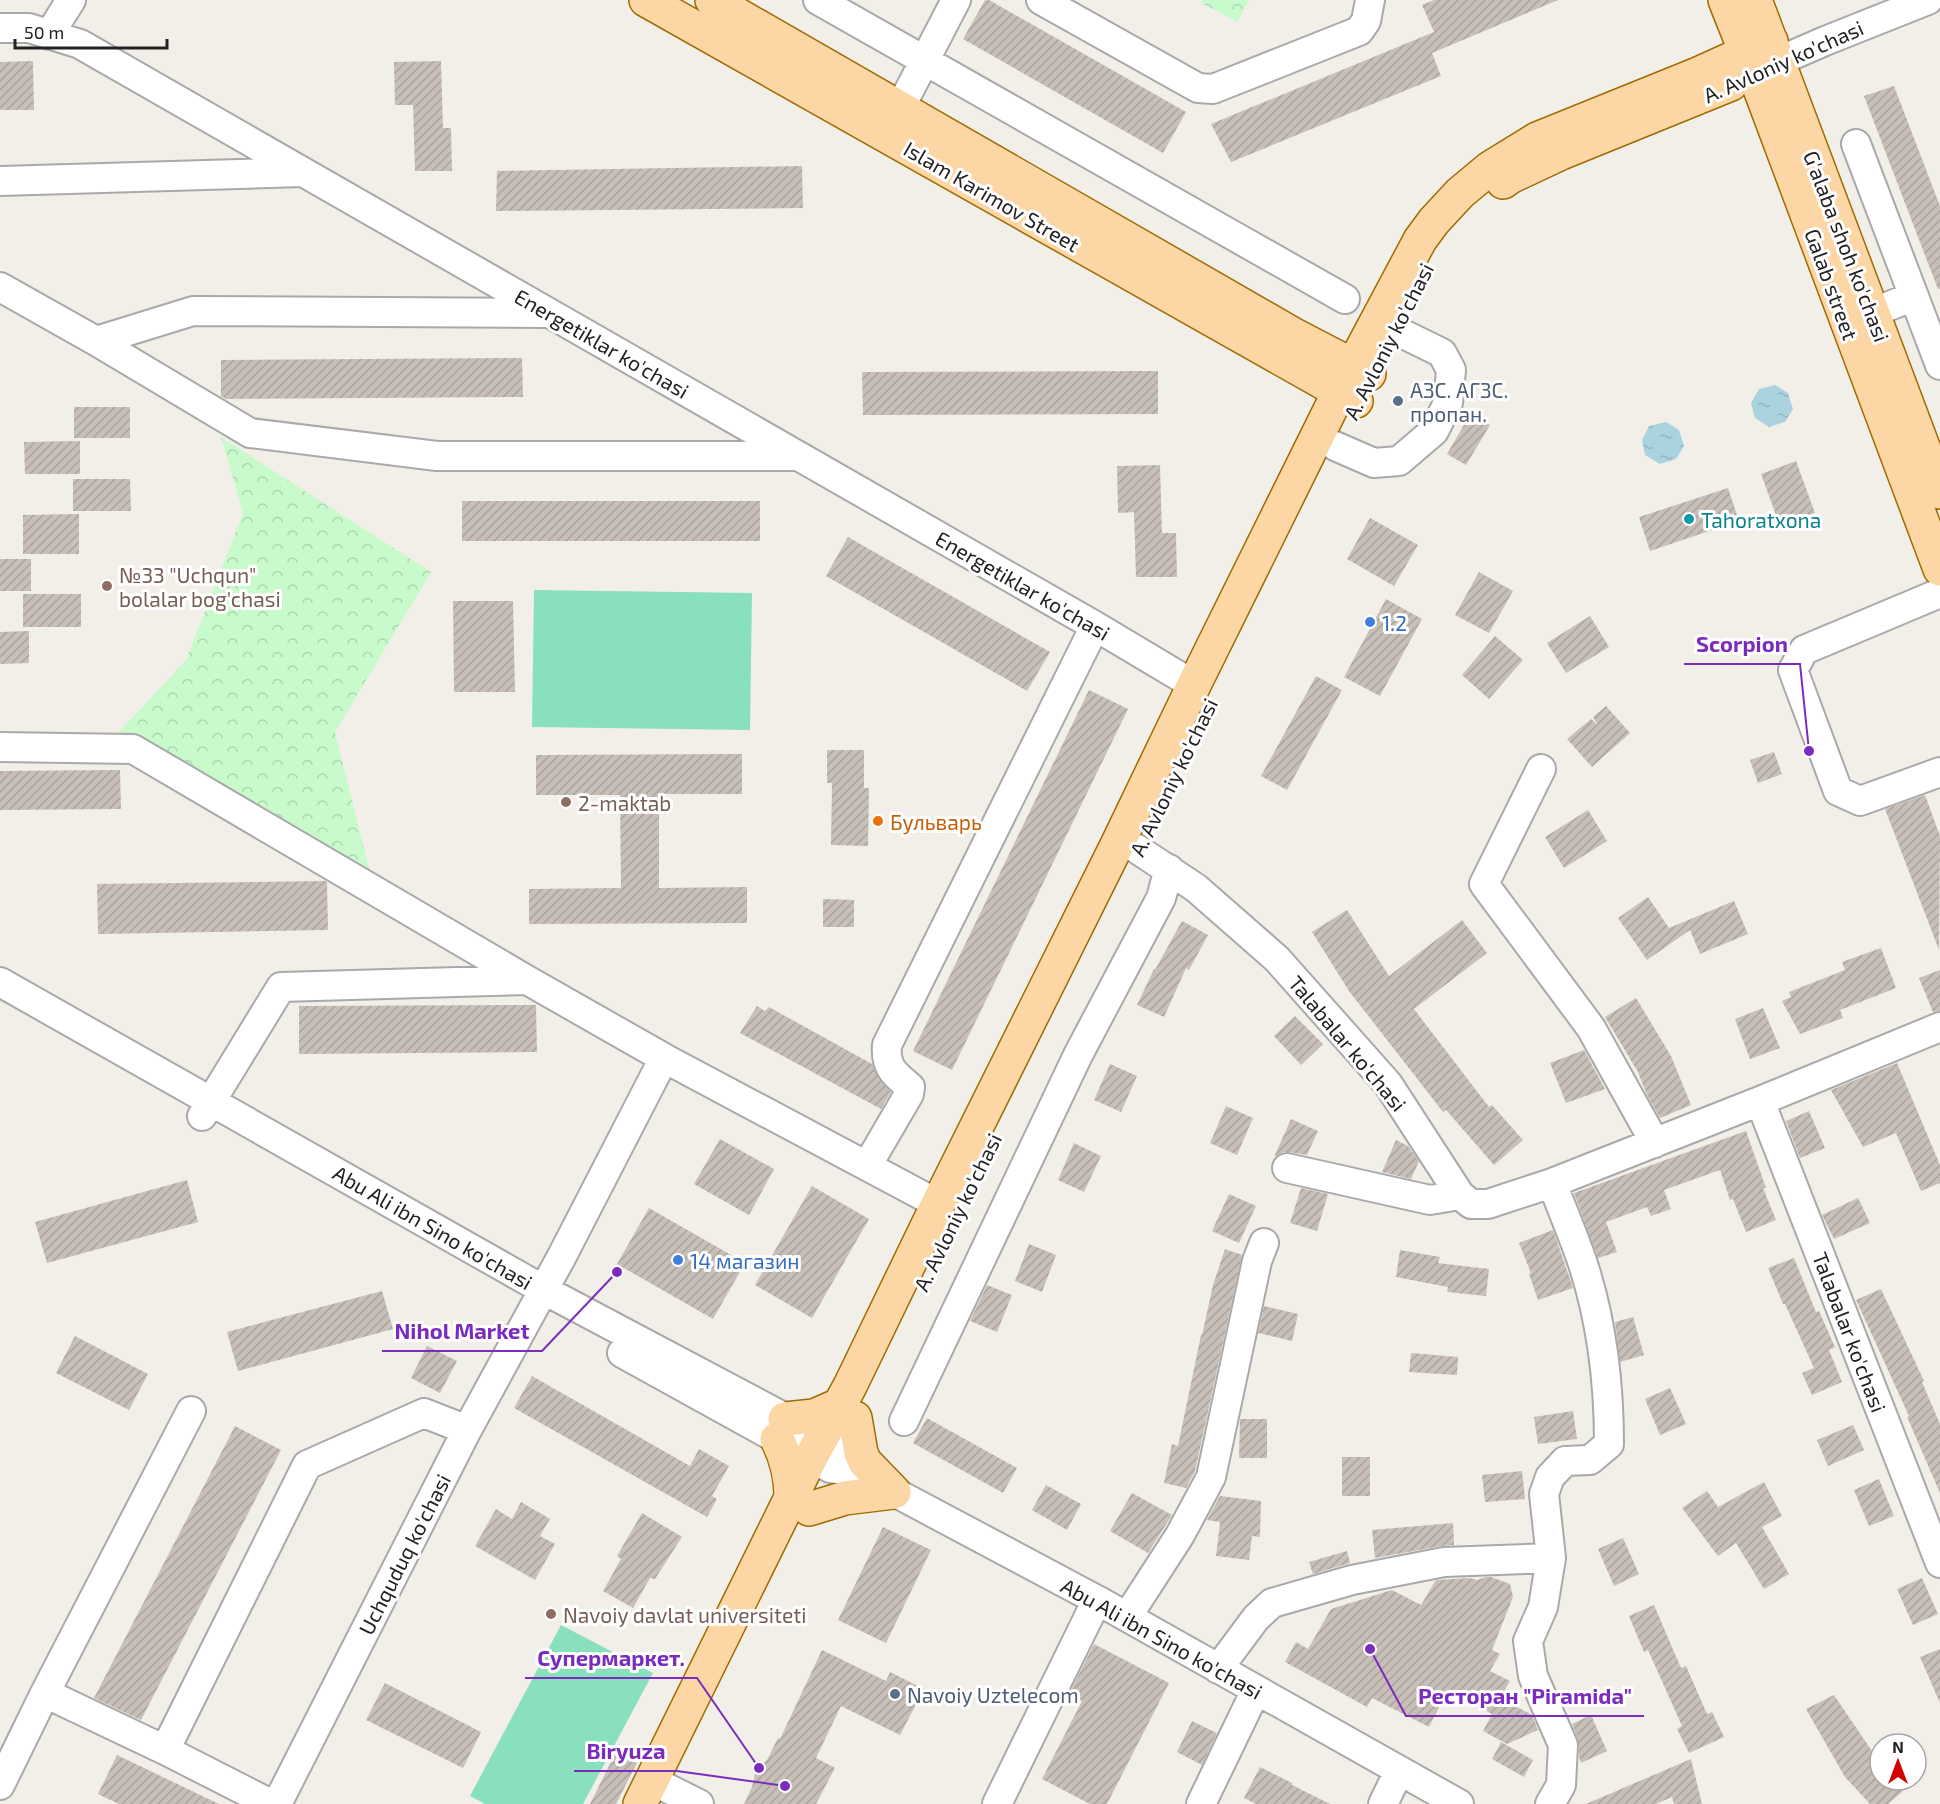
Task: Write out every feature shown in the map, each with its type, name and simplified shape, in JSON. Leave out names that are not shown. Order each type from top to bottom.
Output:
[{"type":"main road","name":"Islam Karimov Street","points":[[646,0],[1354,383]]},
{"type":"main road","name":"Islam Karimov Street","points":[[712,0],[1296,336],[1354,383]]},
{"type":"main road","name":"Galab street","points":[[1725,0],[1763,57],[1940,568]]},
{"type":"main road","name":"G'alaba shoh ko'chasi","points":[[1755,0],[1763,57],[1872,313],[1940,492]]},
{"type":"main road","name":"A. Avloniy ko'chasi","points":[[847,1411],[938,1204],[1194,685],[1354,383],[1420,240],[1434,221],[1461,193],[1490,168],[1537,139],[1698,74],[1763,57]]},
{"type":"main road","name":"A. Avloniy ko'chasi","points":[[656,1795],[847,1411],[1137,849],[1335,446],[1354,383],[1391,328],[1439,245],[1485,196],[1510,177],[1561,153],[1707,94],[1763,57]]},
{"type":"main road","points":[[847,1411],[865,1462],[894,1492],[800,1504],[791,1478],[781,1429],[814,1416],[847,1411]]},
{"type":"street","points":[[49,35],[71,0]]},
{"type":"street","points":[[818,0],[1345,299]]},
{"type":"street","points":[[900,108],[956,0]]},
{"type":"street","points":[[1041,0],[1198,88],[1213,89],[1359,32],[1366,21],[1370,0]]},
{"type":"street","name":"A. Avloniy ko'chasi","points":[[1763,57],[1878,0]]},
{"type":"street","name":"A. Avloniy ko'chasi","points":[[1763,57],[1825,40],[1928,0]]},
{"type":"street","name":"Energetiklar ko'chasi","points":[[0,28],[29,28],[80,44],[1194,685]]},
{"type":"street","points":[[1856,144],[1940,365]]},
{"type":"street","points":[[0,181],[303,172]]},
{"type":"street","points":[[0,287],[96,340],[250,434],[437,456],[798,456]]},
{"type":"street","points":[[1872,313],[1914,296]]},
{"type":"street","points":[[96,340],[193,311],[548,313]]},
{"type":"street","points":[[1335,446],[1374,463],[1400,461],[1434,431],[1448,403],[1451,370],[1442,353],[1391,328]]},
{"type":"street","points":[[1940,593],[1804,650],[1793,670],[1838,791],[1860,801],[1940,772]]},
{"type":"street","points":[[867,1166],[909,1094],[910,1087],[896,1075],[886,1059],[887,1045],[1095,626]]},
{"type":"street","points":[[0,747],[133,748],[664,1058],[938,1204]]},
{"type":"street","points":[[1541,769],[1484,884],[1591,1028],[1655,1143]]},
{"type":"street","name":"Talabalar ko'chasi","points":[[1137,849],[1196,888],[1277,959],[1388,1084],[1460,1195]]},
{"type":"street","points":[[904,1421],[1077,1055],[1161,898],[1169,869]]},
{"type":"street","points":[[206,1110],[281,987],[527,980]]},
{"type":"street","name":"Abu Ali ibn Sino ko'chasi","points":[[0,982],[206,1110]]},
{"type":"street","name":"Abu Ali ibn Sino ko'chasi","points":[[0,1004],[206,1110],[539,1297],[894,1492],[1097,1600],[1459,1804]]},
{"type":"street","points":[[1287,1168],[1431,1200],[1460,1195],[1471,1204],[1488,1204],[1552,1183],[1655,1143],[1940,1027]]},
{"type":"street","name":"Uchquduq ko'chasi","points":[[277,1804],[467,1430],[664,1058]]},
{"type":"street","name":"Talabalar ko'chasi","points":[[1760,1101],[1940,1563]]},
{"type":"street","points":[[1550,1804],[1561,1785],[1563,1745],[1533,1676],[1528,1641],[1543,1607],[1551,1558],[1544,1494],[1550,1477],[1565,1461],[1590,1460],[1609,1444],[1609,1419],[1599,1324],[1582,1261],[1552,1183]]},
{"type":"street","points":[[1127,1617],[1180,1535],[1211,1477],[1257,1261],[1264,1243]]},
{"type":"street","points":[[0,1785],[45,1693],[191,1412]]},
{"type":"street","points":[[165,1750],[307,1465],[424,1413],[467,1430]]},
{"type":"street","points":[[1218,1669],[1256,1618],[1272,1603],[1352,1580],[1444,1562],[1551,1558]]},
{"type":"street","points":[[997,1804],[1097,1600]]},
{"type":"street","points":[[1201,1804],[1256,1690]]},
{"type":"street","points":[[45,1693],[271,1804]]},
{"type":"street","points":[[1383,1804],[1399,1771]]},
{"type":"street","points":[[656,1795],[699,1804]]},
{"type":"green space","points":[[1203,0],[1249,0],[1237,22],[1201,3]]},
{"type":"green space","points":[[221,437],[431,572],[335,732],[370,872],[119,732],[186,660],[243,513]]},
{"type":"green space","points":[[534,590],[752,593],[750,730],[532,727]]},
{"type":"green space","points":[[561,1625],[653,1673],[583,1804],[485,1804],[470,1796]]},
{"type":"water","points":[[1775,385],[1788,393],[1793,409],[1785,422],[1769,427],[1755,418],[1751,403],[1759,389]]},
{"type":"water","points":[[1666,422],[1679,430],[1684,446],[1676,459],[1660,464],[1645,455],[1642,440],[1649,426]]},
{"type":"building","points":[[985,0],[989,0],[1186,112],[1163,153],[963,39]]},
{"type":"building","points":[[1434,0],[1558,0],[1432,53],[1441,76],[1231,162],[1211,124],[1434,32],[1422,5]]},
{"type":"building","points":[[33,61],[34,110],[0,110],[0,62]]},
{"type":"building","points":[[441,61],[443,128],[451,128],[452,171],[415,171],[413,105],[395,105],[394,62]]},
{"type":"building","points":[[1894,86],[1940,206],[1940,289],[1938,289],[1864,96]]},
{"type":"building","points":[[802,166],[803,208],[496,211],[497,171]]},
{"type":"building","points":[[522,358],[523,397],[226,399],[221,396],[221,360]]},
{"type":"building","points":[[1158,371],[1158,414],[863,415],[862,372]]},
{"type":"building","points":[[74,407],[130,407],[130,438],[74,438]]},
{"type":"building","points":[[1471,413],[1490,425],[1466,465],[1447,454]]},
{"type":"building","points":[[80,441],[80,474],[25,474],[24,442]]},
{"type":"building","points":[[1796,461],[1815,513],[1780,526],[1761,474]]},
{"type":"building","points":[[1160,465],[1162,533],[1176,533],[1177,577],[1136,577],[1134,512],[1118,513],[1117,466]]},
{"type":"building","points":[[73,479],[130,479],[131,511],[73,511]]},
{"type":"building","name":"Tahoratxona","points":[[1728,488],[1739,521],[1650,551],[1639,517]]},
{"type":"building","points":[[462,501],[760,501],[760,541],[462,541]]},
{"type":"building","points":[[79,514],[79,554],[23,554],[23,515]]},
{"type":"building","points":[[1370,518],[1418,545],[1394,586],[1347,559]]},
{"type":"building","points":[[848,537],[1050,652],[1027,691],[826,576]]},
{"type":"building","points":[[0,559],[31,559],[31,591],[0,591]]},
{"type":"building","points":[[1479,572],[1513,591],[1489,633],[1455,615]]},
{"type":"building","points":[[23,594],[81,594],[81,627],[23,627]]},
{"type":"building","points":[[1386,599],[1422,619],[1380,696],[1344,677]]},
{"type":"building","points":[[453,601],[513,601],[515,692],[454,692]]},
{"type":"building","points":[[1590,616],[1609,647],[1566,673],[1547,643]]},
{"type":"building","points":[[29,631],[29,663],[0,664],[0,632]]},
{"type":"building","points":[[1495,636],[1523,660],[1489,699],[1462,675]]},
{"type":"building","points":[[1316,676],[1342,690],[1287,790],[1261,776]]},
{"type":"building","points":[[1089,690],[1128,709],[952,1070],[913,1051]]},
{"type":"building","points":[[1606,706],[1630,733],[1592,767],[1567,739],[1591,719],[1598,725],[1593,717]]},
{"type":"building","points":[[827,750],[864,750],[864,788],[869,788],[868,846],[831,845],[832,783],[827,783]]},
{"type":"building","points":[[1774,752],[1782,774],[1758,783],[1750,760]]},
{"type":"building","points":[[742,754],[742,794],[659,794],[659,888],[747,887],[747,923],[529,924],[529,889],[621,888],[620,795],[536,795],[536,755]]},
{"type":"building","points":[[120,770],[121,809],[0,810],[0,771]]},
{"type":"building","points":[[1925,795],[1940,836],[1939,950],[1885,809]]},
{"type":"building","points":[[1588,810],[1607,841],[1564,868],[1545,837]]},
{"type":"building","points":[[327,882],[328,930],[98,934],[97,884]]},
{"type":"building","points":[[1648,897],[1669,928],[1734,901],[1748,934],[1700,954],[1690,930],[1647,960],[1618,918]]},
{"type":"building","points":[[823,899],[854,900],[854,927],[823,927]]},
{"type":"building","points":[[1347,910],[1389,976],[1462,920],[1487,953],[1414,1009],[1489,1107],[1492,1105],[1523,1140],[1494,1165],[1446,1110],[1443,1112],[1349,991],[1312,932]]},
{"type":"building","points":[[1182,921],[1208,935],[1189,970],[1186,968],[1164,1017],[1137,1005],[1154,969]]},
{"type":"building","points":[[1881,948],[1896,988],[1840,1010],[1843,1018],[1800,1034],[1782,1001],[1791,997],[1789,992],[1845,970],[1842,962]]},
{"type":"building","points":[[1940,970],[1940,1011],[1933,1012],[1919,978]]},
{"type":"building","points":[[1636,998],[1671,1056],[1691,1105],[1660,1118],[1647,1095],[1638,1072],[1605,1017]]},
{"type":"building","points":[[536,1005],[537,1052],[299,1054],[299,1006]]},
{"type":"building","points":[[757,1006],[765,1011],[769,1007],[872,1064],[879,1079],[891,1092],[881,1109],[740,1033]]},
{"type":"building","points":[[1763,1008],[1780,1048],[1750,1059],[1735,1019]]},
{"type":"building","points":[[1295,1016],[1323,1044],[1301,1065],[1274,1036]]},
{"type":"building","points":[[1584,1050],[1605,1089],[1566,1103],[1550,1063]]},
{"type":"building","points":[[1897,1063],[1940,1165],[1940,1183],[1921,1191],[1896,1133],[1863,1147],[1831,1090]]},
{"type":"building","points":[[1110,1064],[1137,1076],[1121,1112],[1094,1100]]},
{"type":"building","points":[[1226,1106],[1253,1118],[1237,1155],[1210,1143]]},
{"type":"building","points":[[1809,1111],[1825,1148],[1800,1158],[1786,1121]]},
{"type":"building","points":[[1291,1119],[1318,1131],[1307,1155],[1283,1152],[1276,1156],[1275,1155]]},
{"type":"building","points":[[1746,1131],[1766,1188],[1763,1188],[1776,1220],[1746,1232],[1733,1199],[1730,1200],[1720,1170],[1664,1190],[1671,1209],[1651,1216],[1647,1207],[1606,1222],[1617,1252],[1598,1258],[1574,1193]]},
{"type":"building","points":[[720,1139],[774,1169],[749,1215],[694,1184]]},
{"type":"building","points":[[1396,1140],[1408,1146],[1419,1161],[1411,1179],[1382,1172]]},
{"type":"building","points":[[1074,1143],[1101,1156],[1084,1192],[1058,1180]]},
{"type":"building","points":[[187,1180],[198,1222],[47,1263],[35,1222]]},
{"type":"building","points":[[812,1186],[869,1219],[812,1318],[755,1285]]},
{"type":"building","points":[[1301,1188],[1328,1194],[1317,1231],[1290,1223]]},
{"type":"building","points":[[1229,1194],[1256,1206],[1239,1243],[1212,1231]]},
{"type":"building","points":[[1858,1198],[1870,1223],[1834,1239],[1822,1215]]},
{"type":"building","points":[[649,1208],[745,1263],[713,1319],[617,1264]]},
{"type":"building","points":[[1553,1230],[1573,1288],[1538,1300],[1529,1274],[1531,1273],[1519,1243]]},
{"type":"building","points":[[1029,1244],[1056,1255],[1042,1292],[1015,1281]]},
{"type":"building","points":[[1225,1249],[1242,1255],[1195,1471],[1186,1488],[1164,1483],[1172,1444],[1178,1446],[1201,1335],[1213,1285]]},
{"type":"building","points":[[1400,1250],[1440,1257],[1438,1263],[1489,1269],[1486,1296],[1447,1292],[1448,1287],[1396,1277]]},
{"type":"building","points":[[1794,1258],[1816,1312],[1819,1311],[1835,1347],[1829,1350],[1842,1382],[1812,1395],[1802,1373],[1814,1368],[1768,1268]]},
{"type":"building","points":[[987,1285],[1012,1295],[997,1332],[970,1321]]},
{"type":"building","points":[[1881,1289],[1924,1381],[1922,1382],[1940,1424],[1940,1493],[1907,1417],[1909,1416],[1856,1300]]},
{"type":"building","points":[[382,1291],[393,1329],[238,1371],[227,1332]]},
{"type":"building","points":[[1264,1306],[1298,1314],[1292,1341],[1258,1333]]},
{"type":"building","points":[[1633,1317],[1644,1355],[1620,1362],[1615,1322]]},
{"type":"building","points":[[75,1336],[148,1374],[129,1410],[56,1373]]},
{"type":"building","points":[[427,1346],[457,1361],[440,1393],[411,1378]]},
{"type":"building","points":[[1411,1353],[1458,1357],[1457,1375],[1409,1372]]},
{"type":"building","points":[[532,1376],[690,1466],[699,1449],[729,1466],[712,1496],[717,1499],[707,1517],[514,1408]]},
{"type":"building","points":[[1670,1388],[1686,1424],[1660,1435],[1645,1399]]},
{"type":"building","points":[[1573,1411],[1577,1439],[1538,1444],[1534,1417]]},
{"type":"building","points":[[927,1418],[1017,1468],[1003,1493],[913,1443]]},
{"type":"building","points":[[1240,1419],[1267,1419],[1267,1458],[1239,1458]]},
{"type":"building","points":[[1853,1425],[1864,1450],[1828,1466],[1817,1440]]},
{"type":"building","points":[[235,1426],[281,1450],[141,1720],[94,1698]]},
{"type":"building","points":[[1342,1457],[1370,1457],[1370,1496],[1342,1496]]},
{"type":"building","points":[[1522,1471],[1525,1499],[1485,1502],[1482,1475]]},
{"type":"building","points":[[1879,1479],[1894,1516],[1869,1526],[1854,1490]]},
{"type":"building","points":[[1764,1482],[1782,1516],[1762,1527],[1789,1574],[1764,1589],[1736,1543],[1718,1556],[1682,1508],[1707,1491],[1718,1507]]},
{"type":"building","points":[[1046,1485],[1081,1504],[1067,1530],[1032,1510]]},
{"type":"building","points":[[1132,1493],[1172,1515],[1148,1553],[1110,1531]]},
{"type":"building","points":[[1220,1496],[1261,1501],[1260,1537],[1252,1536],[1249,1560],[1216,1556],[1220,1522],[1207,1520]]},
{"type":"building","points":[[521,1502],[550,1519],[540,1536],[555,1544],[535,1580],[475,1546],[496,1509],[512,1519]]},
{"type":"building","points":[[642,1513],[682,1537],[655,1579],[650,1578],[633,1608],[603,1591],[621,1559],[617,1556]]},
{"type":"building","points":[[1453,1523],[1454,1545],[1375,1558],[1372,1530]]},
{"type":"building","points":[[883,1527],[931,1550],[886,1643],[838,1620]]},
{"type":"building","points":[[1623,1538],[1639,1574],[1614,1586],[1598,1549]]},
{"type":"building","points":[[1347,1551],[1350,1563],[1313,1574],[1309,1562]]},
{"type":"building","points":[[1486,1577],[1510,1584],[1513,1597],[1492,1650],[1500,1654],[1490,1671],[1510,1681],[1500,1698],[1532,1715],[1538,1730],[1507,1744],[1483,1731],[1492,1714],[1448,1690],[1429,1727],[1372,1698],[1367,1707],[1285,1662],[1296,1642],[1308,1649],[1331,1609],[1392,1590],[1421,1605],[1436,1580],[1470,1578],[1477,1580]]},
{"type":"building","points":[[1922,1578],[1938,1614],[1913,1625],[1897,1589]]},
{"type":"building","points":[[1654,1605],[1681,1668],[1686,1666],[1707,1714],[1712,1712],[1724,1737],[1689,1753],[1677,1729],[1682,1726],[1648,1650],[1644,1652],[1629,1616]]},
{"type":"building","points":[[1094,1644],[1169,1683],[1107,1804],[1090,1804],[1042,1779],[1082,1701],[1069,1694]]},
{"type":"building","points":[[1940,1649],[1940,1703],[1920,1657]]},
{"type":"building","points":[[822,1650],[886,1681],[890,1672],[924,1689],[900,1735],[841,1706],[816,1758],[835,1768],[816,1804],[744,1804],[752,1787],[756,1770],[767,1760],[778,1738],[780,1739]]},
{"type":"building","points":[[385,1683],[481,1732],[463,1768],[366,1720]]},
{"type":"building","points":[[1834,1695],[1868,1745],[1868,1792],[1902,1792],[1888,1804],[1870,1804],[1845,1777],[1806,1709]]},
{"type":"building","points":[[1591,1715],[1607,1751],[1581,1763],[1578,1739],[1572,1724]]},
{"type":"building","points":[[1192,1721],[1217,1733],[1202,1765],[1177,1752]]},
{"type":"building","points":[[1501,1742],[1533,1760],[1524,1777],[1492,1759]]},
{"type":"building","points":[[616,1752],[637,1763],[616,1804],[590,1804]]},
{"type":"building","points":[[117,1755],[219,1804],[119,1804],[98,1794]]},
{"type":"building","points":[[1691,1759],[1702,1804],[1674,1804],[1672,1797],[1656,1804],[1586,1804]]},
{"type":"building","points":[[1260,1767],[1330,1804],[1256,1804],[1244,1798]]},
{"type":"place","name":"АЗС. АГЗС. пропан.","points":[[1398,401]]},
{"type":"place","name":"Tahoratxona","points":[[1689,519]]},
{"type":"place","name":"№33 \"Uchqun\" bolalar bog'chasi","points":[[107,586]]},
{"type":"place","name":"1.2","points":[[1370,622]]},
{"type":"place","name":"Scorpion","points":[[1809,751]]},
{"type":"place","name":"2-maktab","points":[[566,802]]},
{"type":"place","name":"Бульварь","points":[[878,821]]},
{"type":"place","name":"14 магазин","points":[[678,1260]]},
{"type":"place","name":"Nihol Market","points":[[617,1272]]},
{"type":"place","name":"Navoiy davlat universiteti","points":[[551,1614]]},
{"type":"place","name":"Ресторан \"Piramida\"","points":[[1370,1649]]},
{"type":"place","name":"Navoiy Uztelecom","points":[[895,1694]]},
{"type":"place","name":"Супермаркет.","points":[[759,1768]]},
{"type":"place","name":"Biryuza","points":[[785,1786]]}]
